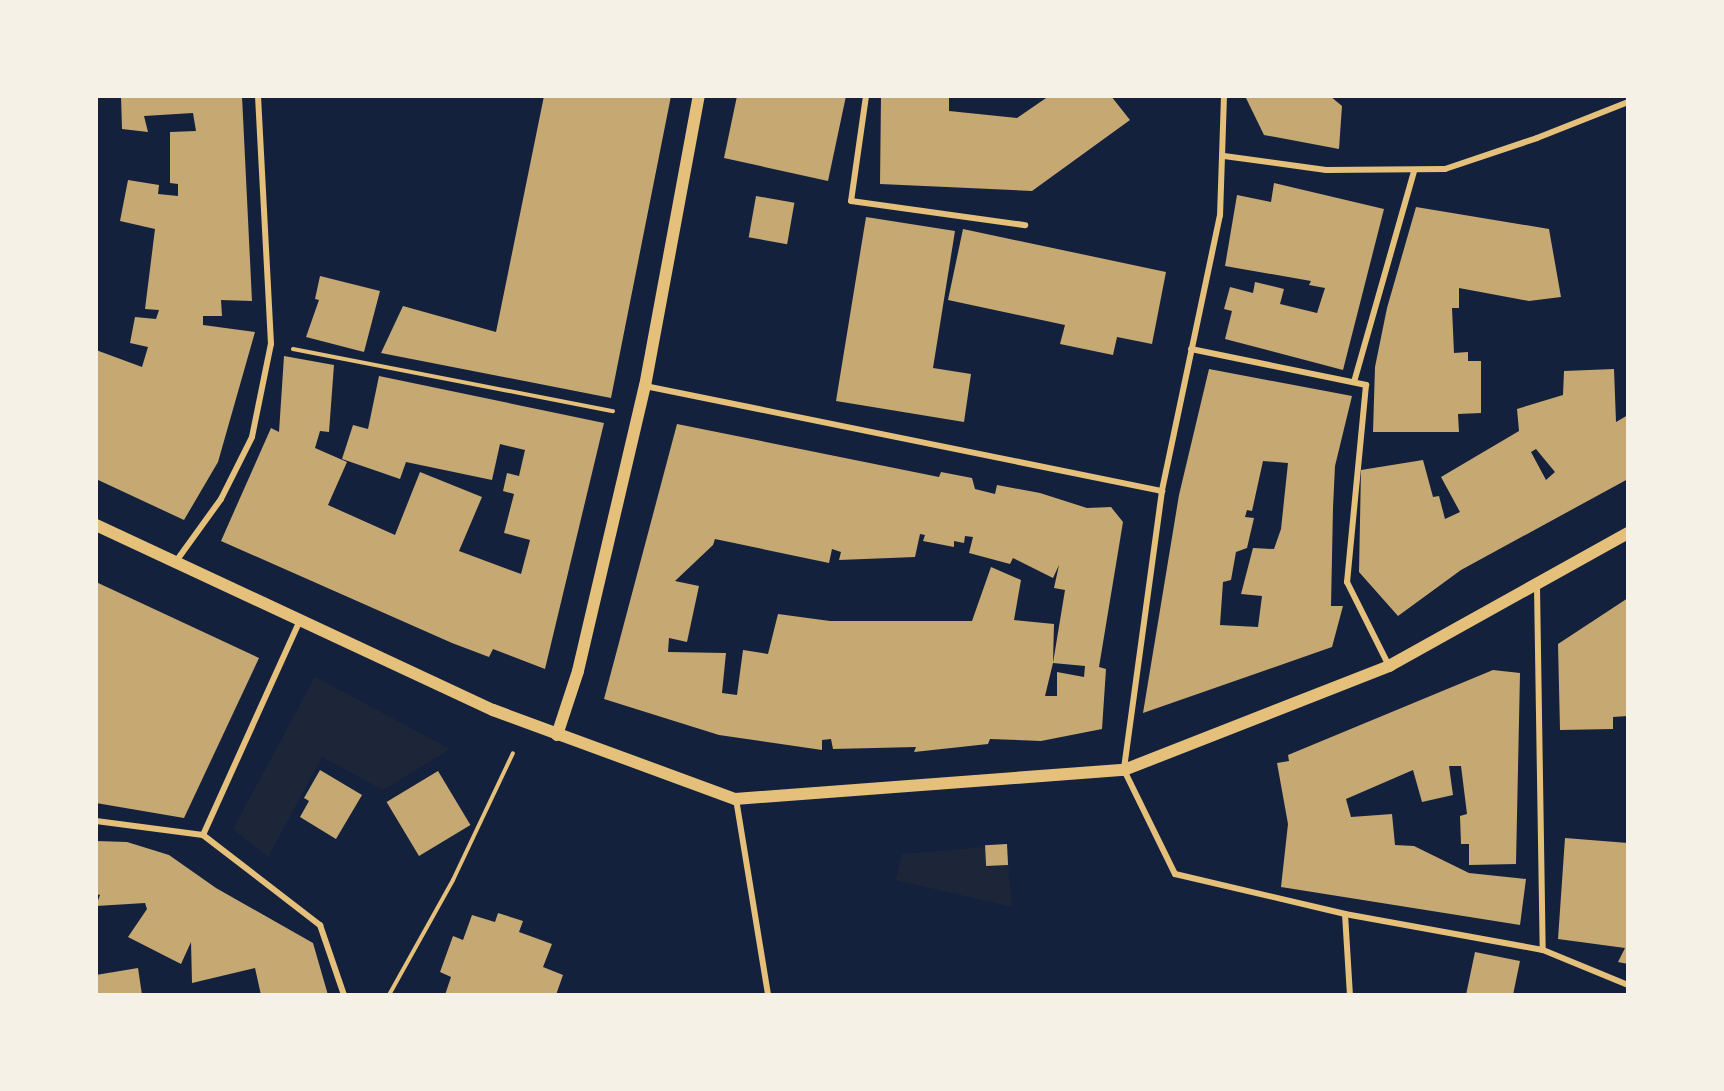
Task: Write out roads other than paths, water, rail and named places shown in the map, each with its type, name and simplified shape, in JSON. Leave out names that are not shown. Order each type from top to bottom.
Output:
[{"type":"main road","points":[[557,735],[578,671],[645,386],[699,96]]},
{"type":"main road","points":[[96,525],[177,560],[493,710],[735,799],[1124,770],[1389,666],[1537,587],[1628,533]]},
{"type":"street","points":[[177,560],[221,499],[252,437],[271,344],[258,96]]},
{"type":"street","points":[[866,96],[850,201],[1025,225]]},
{"type":"street","points":[[1224,96],[1224,156],[1220,215],[1162,491],[1124,770],[1175,874],[1345,914],[1543,950],[1628,985]]},
{"type":"street","points":[[1224,156],[1326,170],[1414,172],[1444,169],[1537,138],[1628,102]]},
{"type":"street","points":[[1354,382],[1414,172]]},
{"type":"street","points":[[1191,349],[1366,384],[1347,582],[1389,666]]},
{"type":"street","points":[[645,386],[1162,491]]},
{"type":"street","points":[[1537,587],[1543,950]]},
{"type":"street","points":[[203,836],[301,618]]},
{"type":"street","points":[[735,799],[768,995]]},
{"type":"street","points":[[96,821],[203,836],[320,925],[344,995]]},
{"type":"street","points":[[1345,914],[1350,995]]}]
